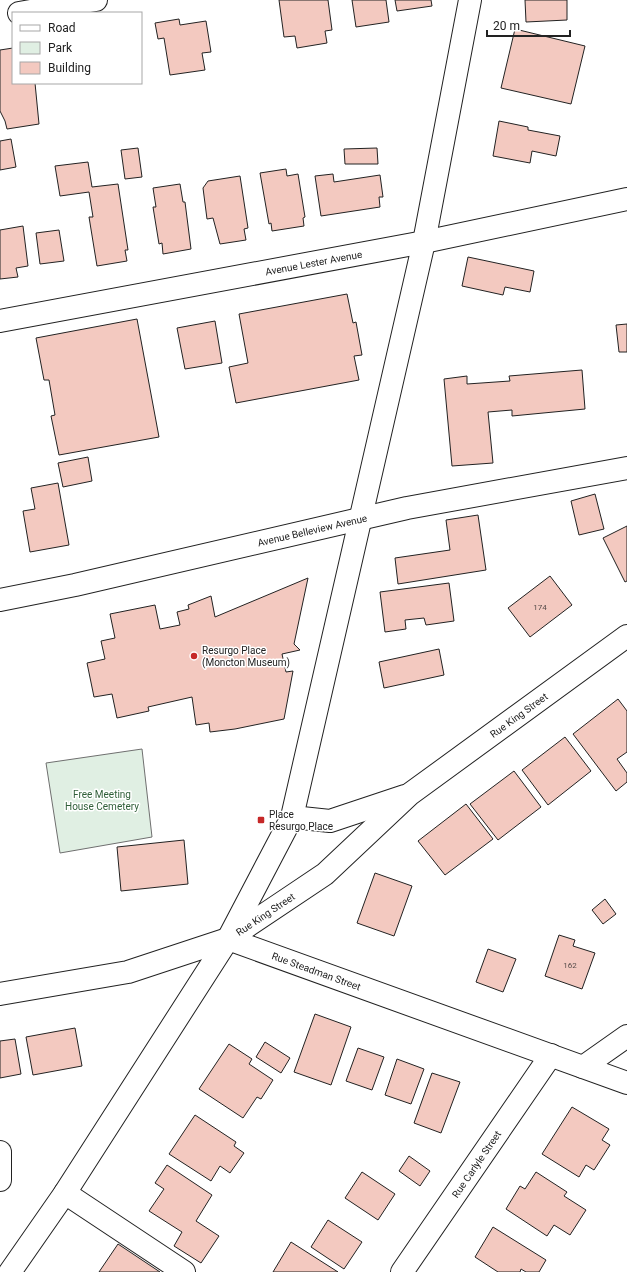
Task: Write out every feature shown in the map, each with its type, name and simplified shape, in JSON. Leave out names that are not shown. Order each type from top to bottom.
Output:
[{"type":"street","points":[[25,12],[96,0]]},
{"type":"street","points":[[10,1272],[65,1193],[228,939],[292,817],[424,242],[470,0]]},
{"type":"street","points":[[0,16],[12,14]]},
{"type":"street","name":"Avenue Lester Avenue","points":[[0,320],[424,242],[627,199]]},
{"type":"street","name":"Avenue Belleview Avenue","points":[[0,600],[83,583],[407,508],[627,468]]},
{"type":"street","name":"Rue King Street","points":[[228,939],[325,874],[410,794],[627,636]]},
{"type":"street","name":"Rue King Street","points":[[292,817],[330,820],[410,794]]},
{"type":"street","points":[[0,994],[128,972],[228,939]]},
{"type":"street","name":"Rue Steadman Street","points":[[228,939],[627,1083]]},
{"type":"street","points":[[583,1067],[627,1036]]},
{"type":"street","name":"Rue Carlyle Street","points":[[402,1272],[551,1055]]},
{"type":"street","points":[[0,1152],[0,1180]]},
{"type":"street","points":[[65,1193],[184,1272]]},
{"type":"green space","name":"Free Meeting House Cemetery","points":[[142,749],[152,837],[60,853],[46,763]]},
{"type":"building","points":[[279,0],[328,0],[332,30],[325,31],[327,43],[297,48],[295,36],[284,37]]},
{"type":"building","points":[[352,0],[386,0],[389,22],[356,27]]},
{"type":"building","points":[[395,0],[431,0],[432,6],[397,11]]},
{"type":"building","points":[[525,0],[567,0],[567,20],[526,22]]},
{"type":"building","points":[[179,19],[180,25],[206,21],[211,52],[202,53],[205,70],[170,75],[164,38],[158,39],[155,23]]},
{"type":"building","points":[[515,29],[585,46],[571,104],[501,88]]},
{"type":"building","points":[[12,48],[12,84],[35,84],[39,124],[7,129],[0,111],[0,50]]},
{"type":"building","points":[[499,121],[528,127],[528,130],[560,136],[556,156],[532,151],[530,163],[493,156]]},
{"type":"building","points":[[11,139],[16,167],[0,170],[0,141]]},
{"type":"building","points":[[138,148],[142,177],[125,179],[121,150]]},
{"type":"building","points":[[377,148],[378,164],[345,164],[344,149]]},
{"type":"building","points":[[88,162],[92,187],[118,184],[128,250],[125,250],[127,261],[97,266],[89,217],[93,217],[89,192],[60,196],[55,166]]},
{"type":"building","points":[[286,169],[287,176],[298,174],[305,217],[303,218],[304,226],[272,231],[271,223],[269,224],[260,173]]},
{"type":"building","points":[[333,174],[334,182],[380,175],[383,197],[379,197],[380,207],[321,216],[315,176]]},
{"type":"building","points":[[240,176],[248,228],[244,229],[246,240],[220,244],[213,218],[207,219],[203,188],[208,181]]},
{"type":"building","points":[[180,184],[183,202],[185,202],[191,249],[163,254],[162,243],[159,244],[153,207],[156,207],[153,188]]},
{"type":"building","points":[[23,226],[28,266],[16,268],[18,277],[0,279],[0,230]]},
{"type":"building","points":[[59,230],[64,261],[40,264],[36,233]]},
{"type":"building","points":[[468,257],[534,271],[530,292],[505,287],[503,295],[462,286]]},
{"type":"building","points":[[347,294],[353,323],[356,322],[362,355],[354,356],[359,380],[236,403],[229,367],[248,363],[239,314]]},
{"type":"building","points":[[137,319],[159,437],[59,455],[51,416],[55,415],[49,380],[44,380],[36,338]]},
{"type":"building","points":[[215,321],[222,363],[185,369],[177,328]]},
{"type":"building","points":[[627,324],[627,352],[619,352],[616,325]]},
{"type":"building","points":[[582,370],[585,409],[512,416],[512,410],[488,412],[493,463],[452,466],[444,379],[467,376],[467,384],[510,381],[509,376]]},
{"type":"building","points":[[88,457],[92,481],[63,487],[58,463]]},
{"type":"building","points":[[58,483],[69,545],[30,552],[23,511],[35,509],[31,488]]},
{"type":"building","points":[[595,494],[604,529],[579,535],[571,501]]},
{"type":"building","points":[[478,515],[486,570],[398,584],[395,558],[450,550],[446,520]]},
{"type":"building","points":[[627,526],[627,581],[625,582],[603,538]]},
{"type":"building","points":[[550,576],[572,605],[530,637],[508,608]]},
{"type":"building","name":"Resurgo Place (Moncton Museum)","points":[[308,578],[294,644],[300,650],[282,654],[286,672],[293,671],[284,719],[235,729],[210,732],[209,723],[196,725],[192,697],[148,707],[149,711],[117,718],[112,694],[94,697],[87,663],[105,659],[101,641],[115,638],[110,614],[155,605],[160,629],[180,625],[177,612],[189,609],[188,605],[211,596],[215,617]]},
{"type":"building","points":[[449,583],[454,621],[426,625],[424,618],[405,620],[406,629],[385,632],[380,592]]},
{"type":"building","points":[[439,649],[444,675],[384,688],[379,662]]},
{"type":"building","points":[[618,699],[627,711],[627,752],[617,759],[627,773],[627,782],[616,791],[573,734]]},
{"type":"building","points":[[565,737],[591,771],[548,805],[522,770]]},
{"type":"building","points":[[514,771],[541,807],[498,840],[470,804]]},
{"type":"building","points":[[466,804],[493,839],[445,875],[418,841]]},
{"type":"building","points":[[184,840],[188,884],[121,891],[117,847]]},
{"type":"building","points":[[375,873],[412,886],[394,936],[357,923]]},
{"type":"building","points":[[605,899],[616,914],[603,924],[592,910]]},
{"type":"building","points":[[559,935],[575,940],[573,946],[595,953],[582,989],[545,976]]},
{"type":"building","points":[[488,949],[516,959],[503,992],[476,982]]},
{"type":"building","points":[[315,1014],[351,1027],[331,1085],[294,1072]]},
{"type":"building","points":[[75,1028],[82,1066],[33,1075],[26,1037]]},
{"type":"building","points":[[15,1039],[21,1074],[0,1078],[0,1041]]},
{"type":"building","points":[[265,1042],[290,1058],[281,1073],[256,1057]]},
{"type":"building","points":[[229,1044],[252,1059],[249,1064],[273,1080],[261,1099],[257,1097],[243,1118],[199,1089]]},
{"type":"building","points":[[358,1048],[384,1057],[372,1090],[346,1081]]},
{"type":"building","points":[[397,1059],[424,1069],[411,1104],[385,1095]]},
{"type":"building","points":[[432,1073],[460,1082],[441,1133],[414,1123]]},
{"type":"building","points":[[572,1107],[609,1129],[602,1140],[610,1145],[594,1170],[586,1165],[579,1177],[542,1154]]},
{"type":"building","points":[[195,1115],[236,1142],[234,1146],[244,1153],[230,1173],[220,1166],[211,1181],[169,1154]]},
{"type":"building","points":[[409,1156],[430,1171],[420,1186],[399,1171]]},
{"type":"building","points":[[167,1165],[212,1195],[196,1221],[219,1236],[201,1263],[174,1246],[182,1232],[149,1211],[164,1189],[155,1183]]},
{"type":"building","points":[[362,1172],[395,1194],[378,1220],[345,1198]]},
{"type":"building","points":[[536,1172],[567,1192],[564,1196],[586,1210],[570,1235],[554,1225],[547,1236],[506,1209],[520,1186],[525,1189]]},
{"type":"building","points":[[328,1220],[362,1242],[344,1269],[311,1247]]},
{"type":"building","points":[[493,1227],[546,1260],[539,1272],[526,1272],[521,1269],[520,1272],[498,1272],[475,1257]]},
{"type":"building","points":[[291,1242],[338,1272],[273,1272]]},
{"type":"building","points":[[118,1244],[160,1272],[99,1272]]},
{"type":"place","name":"Resurgo Place (Moncton Museum)","points":[[194,656]]},
{"type":"place","name":"Place Resurgo Place","points":[[261,820]]}]
